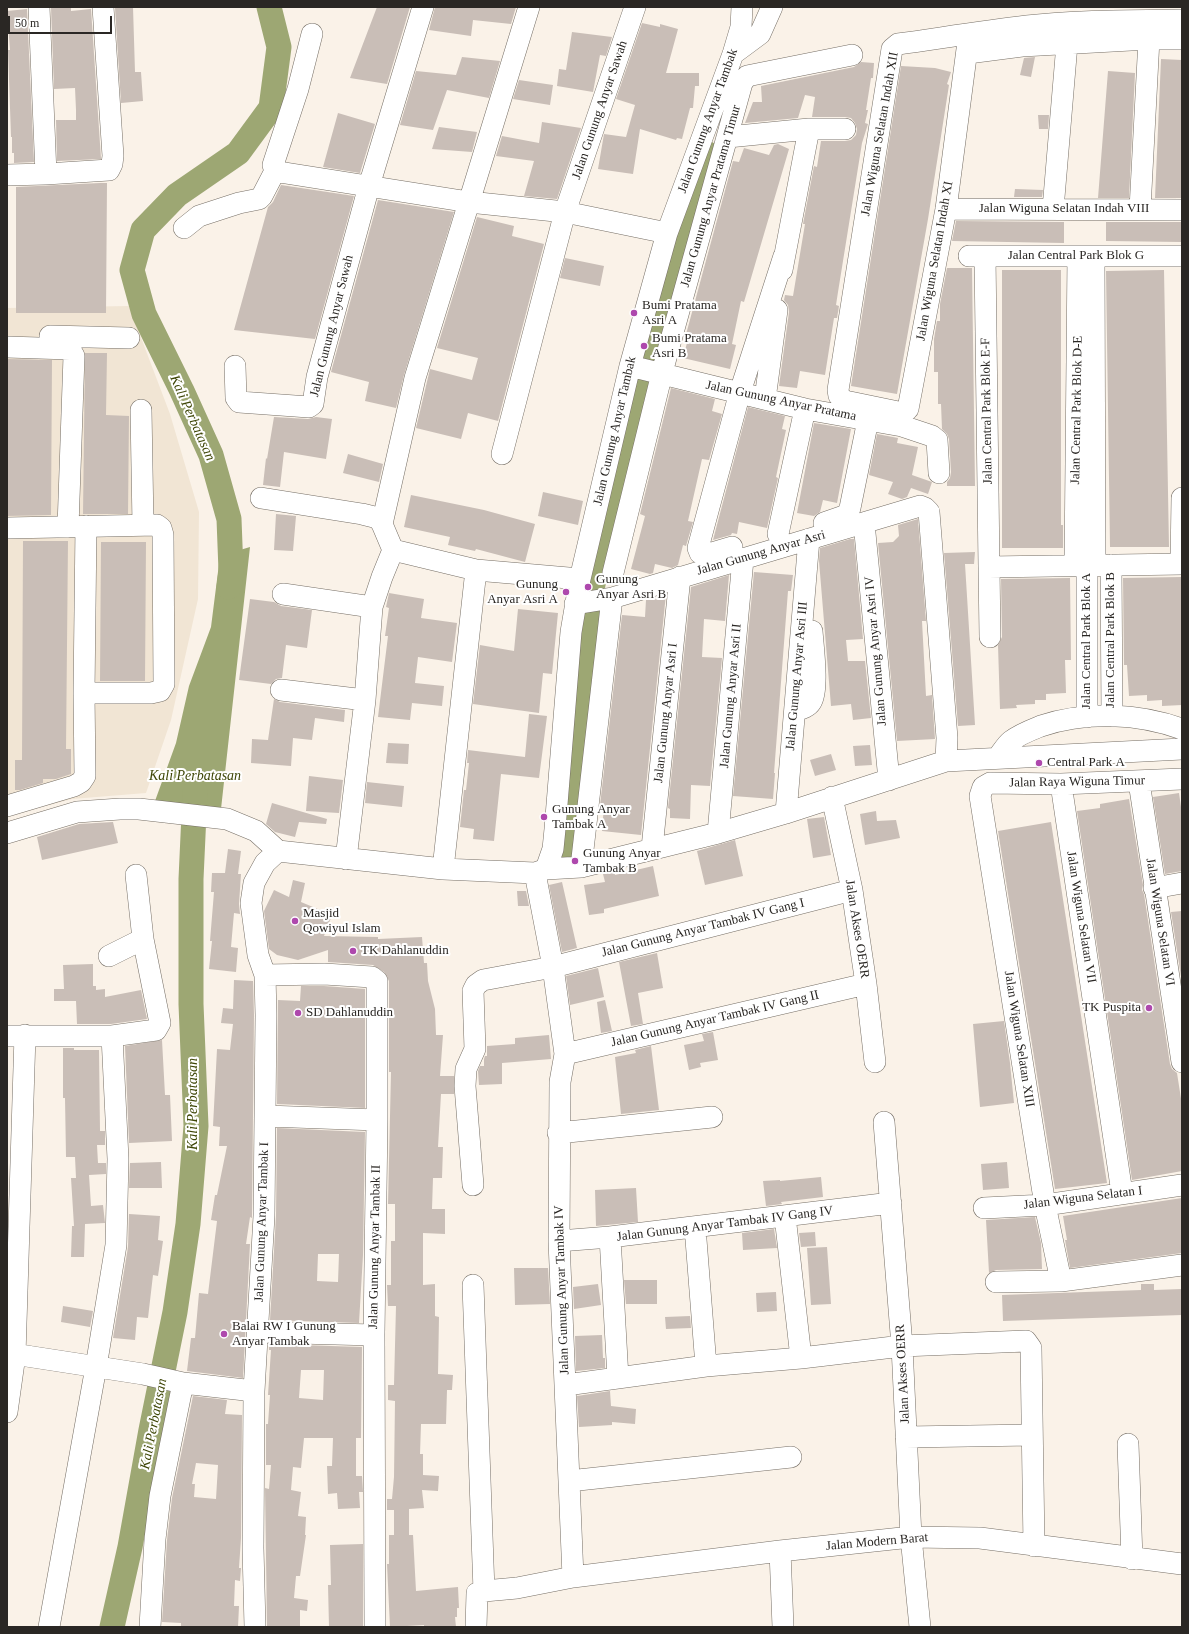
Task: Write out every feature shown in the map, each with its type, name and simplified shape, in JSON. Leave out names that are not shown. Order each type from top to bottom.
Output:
[{"type":"street","points":[[39,7],[46,174]]},
{"type":"street","points":[[7,175],[109,170],[112,164],[113,156],[103,7]]},
{"type":"street","name":"Jalan Gunung Anyar Sawah","points":[[235,366],[236,398],[238,402],[312,406],[317,377],[369,186],[423,7]]},
{"type":"street","points":[[382,524],[415,378],[529,7]]},
{"type":"street","name":"Jalan Gunung Anyar Sawah","points":[[502,454],[564,212],[635,7]]},
{"type":"street","name":"Jalan Gunung Anyar Tambak","points":[[541,871],[553,849],[571,632],[596,601],[580,579],[648,365],[667,233],[735,53],[741,27],[742,7]]},
{"type":"street","points":[[735,53],[760,34],[772,7]]},
{"type":"street","name":"Jalan Wiguna Selatan Indah XII","points":[[968,43],[1029,26],[1121,21],[1182,20]]},
{"type":"street","points":[[184,228],[199,216],[239,203],[259,199],[262,196],[274,168],[298,89],[312,34]]},
{"type":"street","points":[[1140,210],[1149,39]]},
{"type":"street","name":"Jalan Wiguna Selatan Indah XII","points":[[838,390],[892,50],[898,44],[968,43],[1022,46],[1149,39],[1182,39]]},
{"type":"street","name":"Jalan Wiguna Selatan Indah XI","points":[[838,390],[840,396],[845,401],[903,413],[908,409],[946,209],[968,43]]},
{"type":"street","points":[[1053,210],[1067,44]]},
{"type":"street","name":"Jalan Gunung Anyar Pratama Timur","points":[[612,573],[648,365],[728,137],[742,83],[747,76],[852,55]]},
{"type":"street","points":[[765,399],[784,256],[809,129]]},
{"type":"street","points":[[728,137],[809,129],[845,129]]},
{"type":"street","points":[[274,168],[279,172],[469,202],[564,212],[667,233]]},
{"type":"street","name":"Jalan Wiguna Selatan Indah VIII","points":[[946,209],[1182,210]]},
{"type":"street","points":[[784,256],[742,387],[698,548],[700,553],[704,555],[778,534],[839,519],[847,515],[857,516]]},
{"type":"street","name":"Jalan Central Park Blok G","points":[[977,256],[1182,256]]},
{"type":"street","name":"Jalan Central Park Blok E-F","points":[[977,256],[989,567]]},
{"type":"street","name":"Jalan Central Park Blok D-E","points":[[1086,256],[1092,565]]},
{"type":"street","points":[[7,335],[129,338]]},
{"type":"street","points":[[7,347],[70,349],[73,352],[77,526],[84,693],[85,776],[81,782],[74,786],[7,806]]},
{"type":"street","name":"Jalan Gunung Anyar Pratama","points":[[648,365],[742,387],[765,399],[805,409],[902,426],[932,436],[937,440],[940,473]]},
{"type":"street","points":[[778,534],[805,409]]},
{"type":"street","points":[[141,410],[143,525]]},
{"type":"street","name":"Jalan Gunung Anyar Asri IV","points":[[868,420],[857,516],[889,780]]},
{"type":"street","points":[[261,498],[362,514],[378,518],[393,550],[372,606],[365,700],[346,859]]},
{"type":"street","points":[[1181,564],[1182,498]]},
{"type":"street","name":"Jalan Gunung Anyar Asri","points":[[596,601],[809,539],[857,516],[920,506],[925,508],[929,512],[947,738],[946,761]]},
{"type":"street","points":[[7,528],[143,525],[157,525],[161,528],[163,535],[164,684],[160,691],[84,693]]},
{"type":"street","name":"Jalan Gunung Anyar Asri III","points":[[786,813],[809,539]]},
{"type":"street","points":[[393,550],[476,570],[580,579]]},
{"type":"street","name":"Jalan Gunung Anyar Asri II","points":[[718,833],[743,559]]},
{"type":"street","name":"Jalan Central Park Blok B","points":[[1112,716],[1092,565],[1181,564]]},
{"type":"street","name":"Jalan Central Park Blok A","points":[[989,567],[1092,565],[1086,717]]},
{"type":"street","points":[[989,567],[990,637]]},
{"type":"street","points":[[444,869],[476,570]]},
{"type":"street","name":"Jalan Gunung Anyar Asri I","points":[[652,848],[680,577]]},
{"type":"street","points":[[283,594],[372,606]]},
{"type":"street","points":[[581,867],[596,601]]},
{"type":"street","points":[[281,690],[365,700]]},
{"type":"street","points":[[998,757],[1011,741],[1027,731],[1056,721],[1086,717],[1112,716],[1161,721],[1182,729]]},
{"type":"street","name":"Jalan Raya Wiguna Timur","points":[[278,851],[444,869],[541,871],[581,867],[652,848],[718,833],[786,813],[946,761],[998,757],[1182,749]]},
{"type":"street","name":"Jalan Raya Wiguna Timur","points":[[980,796],[983,787],[990,783],[1061,784],[1139,782],[1182,779]]},
{"type":"street","name":"Jalan Wiguna Selatan VI","points":[[1139,782],[1154,888],[1182,1062]]},
{"type":"street","name":"Jalan Wiguna Selatan VII","points":[[1061,784],[1122,1193]]},
{"type":"street","name":"Jalan Wiguna Selatan XIII","points":[[980,796],[1045,1205],[1061,1281]]},
{"type":"street","name":"Jalan Akses OERR","points":[[832,797],[852,890],[866,984],[875,1062]]},
{"type":"street","points":[[7,826],[77,812],[138,809],[227,819],[256,830],[278,851]]},
{"type":"street","name":"Jalan Gunung Anyar Tambak I","points":[[254,1627],[254,1391],[264,1216],[266,1116],[265,975],[258,956],[251,903],[254,883],[265,863],[278,851]]},
{"type":"street","name":"Jalan Gunung Anyar Tambak IV","points":[[541,871],[565,1054],[560,1082],[558,1134],[559,1241],[573,1577]]},
{"type":"street","points":[[7,1412],[11,1354],[16,1036],[112,1036],[156,1030],[160,1023],[143,939],[136,875]]},
{"type":"street","points":[[1154,888],[1182,883]]},
{"type":"street","name":"Jalan Gunung Anyar Tambak IV Gang I","points":[[473,1185],[465,1086],[466,1069],[474,1049],[473,990],[476,985],[483,980],[553,966],[852,890]]},
{"type":"street","points":[[109,956],[143,939]]},
{"type":"street","name":"Jalan Gunung Anyar Tambak II","points":[[265,975],[324,974],[376,979],[377,982],[378,1120],[374,1336],[376,1627]]},
{"type":"street","name":"Jalan Gunung Anyar Tambak IV Gang II","points":[[565,1054],[866,984]]},
{"type":"street","points":[[49,1627],[96,1367],[116,1245],[118,1159],[112,1036]]},
{"type":"street","points":[[266,1116],[378,1120]]},
{"type":"street","points":[[558,1134],[712,1117]]},
{"type":"street","name":"Jalan Akses OERR","points":[[884,1122],[902,1346],[911,1537],[920,1627]]},
{"type":"street","name":"Jalan Wiguna Selatan I","points":[[984,1208],[1045,1205],[1182,1185]]},
{"type":"street","name":"Jalan Gunung Anyar Tambak IV Gang IV","points":[[559,1241],[610,1237],[891,1203]]},
{"type":"street","points":[[785,1216],[801,1358]]},
{"type":"street","points":[[695,1227],[706,1366]]},
{"type":"street","points":[[610,1237],[618,1378]]},
{"type":"street","points":[[996,1282],[1061,1281],[1179,1266]]},
{"type":"street","points":[[473,1285],[484,1591]]},
{"type":"street","points":[[258,1332],[374,1336]]},
{"type":"street","points":[[566,1385],[706,1366],[801,1358],[902,1346],[1026,1341],[1030,1348],[1034,1546]]},
{"type":"street","points":[[11,1354],[142,1374],[180,1382],[254,1391]]},
{"type":"street","points":[[150,1627],[155,1539],[160,1496],[180,1382]]},
{"type":"street","points":[[906,1437],[1032,1436]]},
{"type":"street","points":[[1128,1444],[1132,1558]]},
{"type":"street","points":[[569,1481],[791,1457]]},
{"type":"street","name":"Jalan Modern Barat","points":[[573,1577],[780,1551],[911,1537],[980,1538],[1182,1564]]},
{"type":"street","points":[[780,1551],[783,1627]]},
{"type":"street","points":[[476,1627],[477,1593],[517,1588],[573,1577]]},
{"type":"shaded area","points":[[129,306],[170,414],[199,512],[198,599],[171,720],[146,793],[72,799],[7,816],[7,308]]},
{"type":"water","name":"Kali Perbatasan","points":[[250,547],[221,809],[155,801],[176,743],[189,686],[211,627],[220,556]]},
{"type":"building","points":[[71,7],[71,11],[91,9],[101,159],[57,161],[56,120],[76,120],[76,110],[75,88],[54,89],[51,8]]},
{"type":"building","points":[[133,7],[135,72],[141,72],[143,101],[121,103],[115,8]]},
{"type":"building","points":[[377,7],[410,7],[387,84],[350,78]]},
{"type":"building","points":[[435,7],[516,7],[511,24],[473,20],[471,36],[429,30]]},
{"type":"building","points":[[27,9],[34,162],[14,163],[11,137],[8,50],[10,50],[7,11]]},
{"type":"building","points":[[642,23],[660,27],[660,24],[678,29],[666,73],[699,73],[699,86],[695,86],[693,108],[690,108],[682,139],[677,138],[676,140],[640,129],[633,174],[598,169],[604,134],[626,137],[635,105],[616,99]]},
{"type":"building","points":[[572,32],[612,37],[606,56],[600,55],[593,92],[557,86],[559,69],[566,70]]},
{"type":"building","points":[[462,57],[500,61],[489,98],[447,90],[433,130],[400,125],[416,71],[456,75]]},
{"type":"building","points":[[1035,57],[1031,77],[1020,75],[1024,58]]},
{"type":"building","points":[[1161,59],[1182,60],[1182,198],[1155,198]]},
{"type":"building","points":[[861,62],[874,63],[873,78],[871,78],[866,110],[868,110],[865,123],[868,124],[862,143],[836,305],[839,306],[837,318],[834,318],[825,375],[800,371],[797,388],[779,386],[789,312],[788,305],[784,300],[785,295],[793,296],[805,224],[803,224],[814,166],[817,167],[821,141],[851,140],[856,135],[857,129],[851,118],[812,117],[815,97],[805,95],[798,118],[745,123],[753,102],[762,102],[761,86],[854,67]]},
{"type":"building","points":[[901,66],[935,68],[951,72],[947,84],[949,85],[928,219],[897,394],[851,386]]},
{"type":"building","points":[[1108,71],[1135,73],[1129,198],[1098,198]]},
{"type":"building","points":[[519,80],[553,85],[550,105],[513,99]]},
{"type":"building","points":[[338,113],[375,124],[360,173],[323,167]]},
{"type":"building","points":[[1038,115],[1049,115],[1048,129],[1039,129]]},
{"type":"building","points":[[542,122],[581,128],[557,199],[524,196],[534,161],[496,156],[502,136],[539,143]]},
{"type":"building","points":[[439,127],[477,132],[472,152],[432,149]]},
{"type":"building","points":[[778,144],[789,149],[744,302],[741,301],[732,344],[736,345],[730,369],[683,358],[688,339],[685,338],[733,161],[739,162],[744,148],[769,155],[774,145]]},
{"type":"building","points":[[107,183],[106,313],[16,313],[16,187]]},
{"type":"building","points":[[281,185],[354,196],[315,339],[234,330],[268,207],[273,202]]},
{"type":"building","points":[[1015,189],[1043,190],[1042,197],[1014,197]]},
{"type":"building","points":[[378,200],[454,212],[404,375],[396,408],[365,401],[369,382],[331,372]]},
{"type":"building","points":[[477,217],[514,226],[512,236],[544,244],[498,421],[468,413],[461,439],[416,428],[430,369],[472,380],[478,358],[437,348]]},
{"type":"building","points":[[956,221],[1064,222],[1064,243],[952,241]]},
{"type":"building","points":[[1106,222],[1182,222],[1182,242],[1106,241]]},
{"type":"building","points":[[565,258],[604,266],[600,286],[560,278]]},
{"type":"building","points":[[947,268],[972,268],[975,486],[947,486],[951,472],[949,439],[947,434],[942,429],[941,404],[938,404],[938,372],[934,372],[934,339],[937,321],[940,321],[940,304]]},
{"type":"building","points":[[1002,270],[1061,270],[1061,525],[1063,525],[1063,548],[1002,548]]},
{"type":"building","points":[[1164,270],[1169,547],[1110,547],[1106,271]]},
{"type":"building","points":[[85,353],[107,353],[106,415],[129,416],[128,514],[83,514]]},
{"type":"building","points":[[7,359],[52,360],[51,515],[7,516]]},
{"type":"building","points":[[671,388],[715,399],[712,411],[722,414],[709,460],[702,459],[688,521],[693,522],[686,546],[683,545],[678,565],[672,568],[655,564],[653,573],[650,574],[631,569],[645,516],[640,514]]},
{"type":"building","points":[[748,407],[785,416],[782,429],[786,430],[776,477],[778,478],[767,528],[739,522],[737,534],[732,533],[731,535],[713,540]]},
{"type":"building","points":[[274,417],[308,419],[316,417],[332,419],[326,459],[284,452],[280,487],[263,485],[266,458],[267,459]]},
{"type":"building","points":[[814,423],[851,429],[837,503],[823,500],[820,512],[814,516],[797,513]]},
{"type":"building","points":[[877,434],[898,438],[897,443],[918,447],[912,475],[932,482],[928,494],[911,488],[907,497],[902,499],[888,494],[893,482],[869,475]]},
{"type":"building","points":[[348,454],[383,464],[379,482],[343,473]]},
{"type":"building","points":[[543,492],[583,501],[578,525],[538,516]]},
{"type":"building","points":[[411,495],[484,510],[535,524],[525,562],[476,549],[475,551],[448,545],[450,537],[404,527]]},
{"type":"building","points":[[276,514],[296,516],[293,551],[274,550]]},
{"type":"building","points":[[918,519],[926,621],[922,621],[926,696],[932,695],[935,739],[897,741],[878,543],[893,542],[899,536],[898,525]]},
{"type":"building","points":[[854,539],[863,639],[846,640],[848,661],[865,661],[871,718],[853,720],[851,704],[831,706],[819,561],[820,548]]},
{"type":"building","points":[[23,541],[68,541],[66,749],[71,749],[71,774],[56,779],[43,779],[43,783],[20,790],[15,790],[15,760],[22,760]]},
{"type":"building","points":[[101,542],[146,542],[145,681],[100,681]]},
{"type":"building","points":[[975,552],[974,564],[965,564],[975,725],[958,726],[944,553]]},
{"type":"building","points":[[754,572],[793,575],[791,591],[788,591],[773,799],[733,796]]},
{"type":"building","points":[[729,575],[725,621],[704,619],[702,657],[722,658],[710,786],[691,785],[690,819],[670,818],[670,809],[668,808],[691,587]]},
{"type":"building","points":[[1182,577],[1182,705],[1162,706],[1162,700],[1147,701],[1147,695],[1129,696],[1127,665],[1124,665],[1123,578]]},
{"type":"building","points":[[1070,578],[1071,660],[1065,660],[1066,693],[1046,694],[1046,700],[1035,700],[1035,704],[1016,705],[1017,708],[1000,709],[998,645],[1002,637],[1001,579]]},
{"type":"building","points":[[389,593],[424,599],[421,618],[457,623],[452,662],[418,657],[415,683],[444,686],[442,706],[412,703],[410,720],[378,717],[388,636],[385,636],[389,608],[386,607]]},
{"type":"building","points":[[666,594],[641,835],[602,831],[604,805],[600,805],[622,615],[645,617],[646,600]]},
{"type":"building","points":[[250,599],[274,602],[281,606],[312,610],[307,648],[286,645],[282,678],[276,679],[271,684],[239,680]]},
{"type":"building","points":[[518,609],[558,613],[552,674],[543,673],[539,713],[473,704],[480,645],[514,651]]},
{"type":"building","points":[[274,699],[280,702],[345,710],[344,722],[315,718],[312,740],[293,738],[291,766],[251,763],[252,739],[268,740]]},
{"type":"building","points":[[529,714],[547,716],[539,778],[501,774],[494,841],[473,839],[474,829],[460,827],[469,763],[467,763],[468,750],[525,757]]},
{"type":"building","points":[[388,743],[409,744],[408,764],[386,763]]},
{"type":"building","points":[[870,745],[872,765],[855,766],[853,746]]},
{"type":"building","points":[[831,754],[836,770],[815,776],[810,760]]},
{"type":"building","points":[[309,776],[343,780],[339,813],[306,811]]},
{"type":"building","points":[[367,782],[404,786],[402,807],[365,803]]},
{"type":"building","points":[[1179,793],[1182,814],[1182,871],[1165,874],[1153,797]]},
{"type":"building","points":[[1129,799],[1170,1064],[1172,1069],[1177,1073],[1182,1105],[1182,1171],[1132,1180],[1077,811],[1100,808],[1100,804]]},
{"type":"building","points":[[272,803],[327,819],[326,824],[299,822],[295,837],[275,832],[266,824]]},
{"type":"building","points":[[876,811],[877,821],[896,820],[900,838],[865,845],[860,814]]},
{"type":"building","points":[[824,817],[831,855],[813,858],[807,819]]},
{"type":"building","points":[[113,822],[118,843],[42,860],[37,837],[79,824]]},
{"type":"building","points":[[1051,822],[1107,1183],[1055,1189],[998,831]]},
{"type":"building","points":[[735,840],[743,876],[705,885],[697,851]]},
{"type":"building","points":[[228,849],[241,851],[238,874],[241,874],[239,904],[240,914],[234,913],[231,947],[238,948],[236,972],[209,969],[214,892],[211,892],[212,873],[225,873]]},
{"type":"building","points":[[653,866],[659,896],[604,909],[604,913],[589,915],[584,885],[605,882],[603,874],[614,871],[615,875]]},
{"type":"building","points":[[293,880],[305,883],[301,902],[332,915],[324,936],[378,937],[378,939],[422,937],[424,963],[427,963],[428,981],[435,1009],[436,1035],[443,1035],[440,1076],[454,1076],[454,1094],[441,1094],[438,1147],[443,1147],[442,1178],[433,1178],[432,1209],[445,1209],[445,1234],[423,1233],[423,1285],[435,1284],[435,1316],[439,1317],[438,1374],[453,1375],[452,1390],[447,1390],[446,1424],[421,1424],[420,1454],[423,1454],[423,1475],[439,1476],[438,1491],[422,1490],[424,1508],[409,1509],[409,1535],[413,1535],[416,1591],[458,1587],[459,1608],[457,1608],[457,1617],[455,1617],[456,1627],[424,1627],[424,1625],[390,1627],[387,1564],[389,1564],[389,1535],[394,1535],[394,1510],[387,1510],[387,1499],[392,1499],[394,1477],[395,1401],[388,1400],[388,1385],[394,1385],[396,1306],[388,1306],[387,1285],[391,1285],[391,1241],[395,1241],[395,1204],[388,1204],[391,1072],[389,1072],[389,981],[384,972],[373,965],[328,962],[328,950],[298,960],[277,955],[269,949],[264,911],[274,890],[289,897]]},
{"type":"building","points":[[562,882],[577,948],[562,952],[549,885]]},
{"type":"building","points":[[517,891],[526,891],[529,906],[518,906]]},
{"type":"building","points":[[1182,911],[1182,983],[1171,912]]},
{"type":"building","points":[[657,953],[663,988],[638,993],[643,1024],[631,1026],[619,962]]},
{"type":"building","points":[[93,964],[93,986],[96,986],[96,990],[105,989],[105,997],[141,990],[147,1019],[111,1024],[77,1024],[76,1001],[54,1001],[54,989],[64,989],[63,965]]},
{"type":"building","points":[[598,968],[604,997],[570,1005],[566,976]]},
{"type":"building","points":[[234,980],[253,981],[254,1015],[252,1218],[250,1217],[246,1244],[250,1244],[243,1378],[187,1371],[191,1338],[195,1338],[199,1293],[208,1294],[217,1221],[211,1220],[215,1195],[217,1195],[227,1146],[219,1146],[220,1127],[213,1126],[217,1049],[230,1050],[233,1024],[221,1023],[223,1008],[233,1009]]},
{"type":"building","points":[[301,986],[365,989],[365,1108],[277,1104],[278,1000],[300,1001]]},
{"type":"building","points":[[605,1000],[612,1031],[601,1033],[597,1002]]},
{"type":"building","points":[[1004,1021],[1014,1103],[980,1107],[973,1024]]},
{"type":"building","points":[[713,1032],[718,1060],[700,1063],[701,1067],[689,1070],[684,1045],[704,1041],[702,1034]]},
{"type":"building","points":[[549,1035],[551,1059],[502,1063],[502,1084],[479,1085],[478,1071],[480,1066],[484,1066],[484,1059],[485,1056],[487,1056],[487,1046],[515,1044],[515,1038]]},
{"type":"building","points":[[162,1040],[165,1095],[170,1095],[172,1141],[129,1143],[125,1046]]},
{"type":"building","points":[[651,1046],[659,1110],[621,1114],[615,1057],[636,1053],[635,1050]]},
{"type":"building","points":[[63,1048],[74,1048],[74,1050],[99,1050],[100,1131],[105,1131],[105,1145],[97,1145],[98,1163],[106,1163],[106,1174],[89,1175],[91,1206],[103,1205],[105,1223],[85,1224],[84,1257],[71,1257],[72,1226],[74,1226],[71,1178],[76,1178],[75,1157],[66,1157],[65,1098],[63,1098]]},
{"type":"building","points":[[277,1128],[365,1132],[363,1255],[359,1323],[270,1320],[276,1216]],"holes":[[[318,1254],[339,1254],[338,1282],[317,1281]]]},
{"type":"building","points":[[161,1162],[162,1188],[129,1188],[130,1163]]},
{"type":"building","points":[[1007,1162],[1009,1188],[983,1190],[981,1164]]},
{"type":"building","points":[[821,1177],[823,1197],[781,1202],[782,1204],[766,1206],[763,1181]]},
{"type":"building","points":[[636,1188],[638,1222],[596,1226],[595,1190]]},
{"type":"building","points":[[1182,1198],[1182,1253],[1070,1268],[1065,1240],[1067,1240],[1063,1216]]},
{"type":"building","points":[[129,1214],[160,1216],[158,1240],[163,1241],[158,1276],[153,1275],[148,1318],[137,1317],[135,1340],[113,1338],[128,1247]]},
{"type":"building","points":[[1035,1217],[1041,1243],[1042,1269],[996,1270],[989,1273],[986,1220]]},
{"type":"building","points":[[774,1229],[777,1248],[743,1250],[742,1233]]},
{"type":"building","points":[[815,1232],[816,1246],[801,1247],[799,1233]]},
{"type":"building","points":[[827,1247],[831,1304],[811,1305],[807,1248]]},
{"type":"building","points":[[514,1268],[548,1268],[550,1304],[515,1305]]},
{"type":"building","points":[[624,1280],[657,1280],[657,1304],[626,1304]]},
{"type":"building","points":[[598,1284],[601,1305],[574,1309],[573,1287]]},
{"type":"building","points":[[1141,1284],[1154,1284],[1154,1290],[1182,1289],[1182,1315],[1003,1321],[1002,1295],[1141,1290]]},
{"type":"building","points":[[776,1292],[777,1311],[757,1312],[756,1293]]},
{"type":"building","points":[[63,1306],[93,1311],[90,1327],[61,1322]]},
{"type":"building","points":[[690,1316],[691,1328],[666,1329],[665,1317]]},
{"type":"building","points":[[602,1335],[605,1368],[576,1371],[575,1336]]},
{"type":"building","points":[[269,1344],[362,1347],[361,1438],[356,1438],[356,1476],[362,1476],[363,1492],[359,1492],[360,1508],[338,1509],[337,1493],[328,1494],[327,1466],[332,1466],[333,1438],[304,1438],[301,1468],[293,1467],[291,1490],[301,1492],[298,1516],[306,1517],[306,1535],[300,1576],[296,1576],[294,1598],[308,1600],[307,1611],[300,1610],[300,1627],[267,1626],[265,1488],[269,1489],[271,1465],[266,1465],[266,1424],[268,1424],[270,1395],[268,1395],[271,1350],[269,1350]],"holes":[[[301,1370],[324,1370],[323,1400],[299,1398]]]},
{"type":"building","points":[[610,1391],[611,1406],[636,1409],[635,1424],[612,1422],[612,1425],[579,1427],[577,1396]]},
{"type":"building","points":[[193,1396],[227,1400],[225,1414],[242,1415],[241,1538],[239,1568],[241,1568],[240,1581],[235,1580],[234,1606],[239,1606],[238,1627],[181,1627],[181,1623],[162,1622],[167,1540],[172,1498]],"holes":[[[196,1463],[218,1465],[216,1499],[194,1497],[195,1484],[192,1484]]]},
{"type":"building","points":[[363,1544],[363,1626],[329,1627],[328,1585],[331,1585],[330,1545]]},
{"type":"waterway","name":"Kali Perbatasan","points":[[229,587],[231,571],[229,519],[211,455],[182,391],[144,314],[132,270],[143,230],[177,195],[238,153],[271,108],[279,47],[269,7]]},
{"type":"waterway","points":[[569,861],[583,660],[593,584],[650,351],[687,212],[706,153]]},
{"type":"waterway","name":"Kali Perbatasan","points":[[112,1627],[130,1547],[151,1430],[175,1312],[188,1224],[196,1126],[191,1004],[191,879],[195,792]]},
{"type":"place","name":"Bumi Pratama Asri A","points":[[634,313]]},
{"type":"place","name":"Bumi Pratama Asri B","points":[[644,346]]},
{"type":"place","name":"Gunung Anyar Asri B","points":[[588,587]]},
{"type":"place","name":"Gunung Anyar Asri A","points":[[566,592]]},
{"type":"place","name":"Central Park A","points":[[1039,763]]},
{"type":"place","name":"Gunung Anyar Tambak A","points":[[544,817]]},
{"type":"place","name":"Gunung Anyar Tambak B","points":[[575,861]]},
{"type":"place","name":"Masjid Qowiyul Islam","points":[[295,921]]},
{"type":"place","name":"TK Dahlanuddin","points":[[353,951]]},
{"type":"place","name":"TK Puspita","points":[[1149,1008]]},
{"type":"place","name":"SD Dahlanuddin","points":[[298,1013]]},
{"type":"place","name":"Balai RW I Gunung Anyar Tambak","points":[[224,1334]]}]
